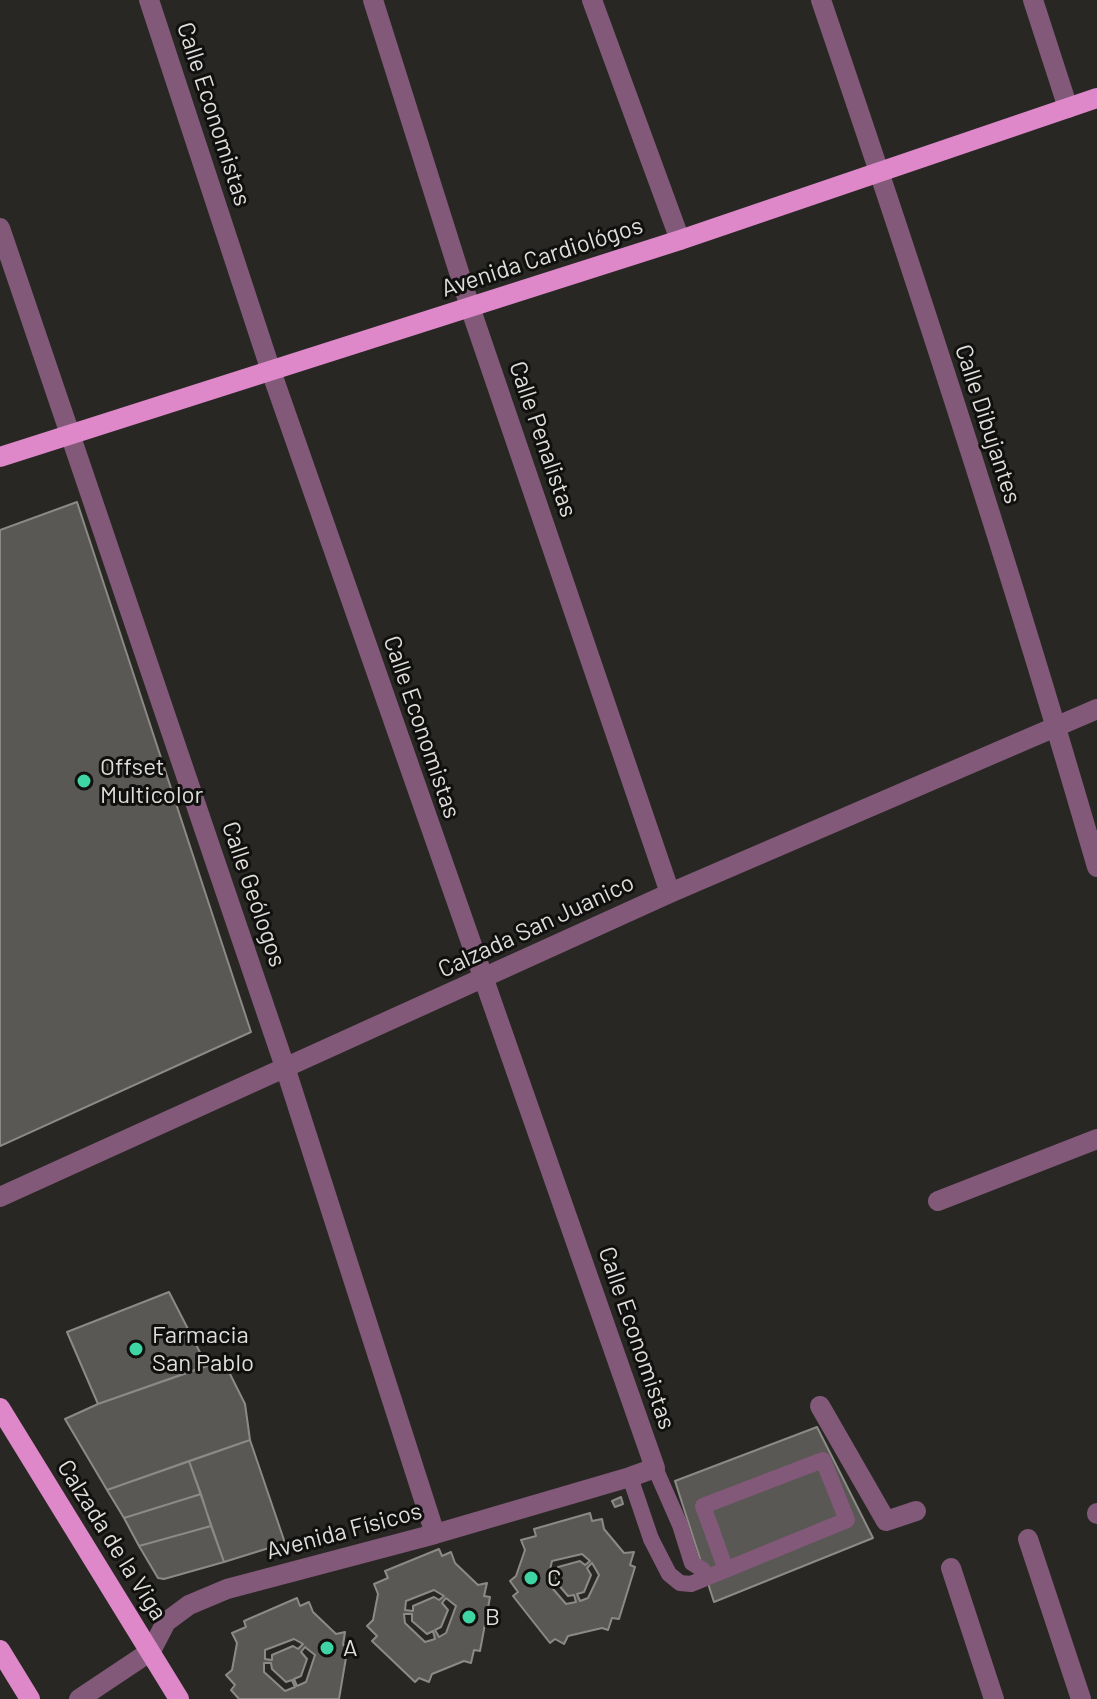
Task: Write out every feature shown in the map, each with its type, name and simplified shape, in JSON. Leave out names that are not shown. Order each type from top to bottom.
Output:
[{"type":"main road","name":"Avenida Cardiológos","points":[[0,457],[680,240],[1097,98]]},
{"type":"main road","name":"Calzada de la Viga","points":[[0,1408],[179,1699]]},
{"type":"main road","points":[[0,1650],[30,1699]]},
{"type":"street","name":"Calle Economistas","points":[[149,0],[271,371],[655,1468]]},
{"type":"street","name":"Calle Penalistas","points":[[373,0],[470,307],[670,893]]},
{"type":"street","points":[[592,0],[680,240]]},
{"type":"street","name":"Calle Dibujantes","points":[[821,0],[1057,726],[1097,867]]},
{"type":"street","points":[[1033,0],[1068,108]]},
{"type":"street","name":"Calle Geólogos","points":[[0,228],[285,1067],[435,1534]]},
{"type":"street","name":"Calzada San Juanico","points":[[0,1197],[670,893],[1097,709]]},
{"type":"street","points":[[938,1201],[1097,1139]]},
{"type":"street","points":[[820,1406],[886,1521],[916,1511]]},
{"type":"street","name":"Avenida Físicos","points":[[79,1699],[151,1651],[166,1622],[189,1605],[227,1589],[435,1534],[655,1468]]},
{"type":"street","points":[[1028,1539],[1081,1699]]},
{"type":"street","points":[[951,1568],[994,1699]]},
{"type":"lane","points":[[630,1477],[651,1539],[669,1574],[680,1583],[691,1584],[726,1570],[847,1520],[823,1460],[703,1506],[726,1570]]},
{"type":"lane","points":[[655,1468],[683,1519],[692,1563],[703,1570]]},
{"type":"building","name":"Offset Multicolor","points":[[77,502],[251,1032],[0,1146],[0,530]]},
{"type":"building","name":"Farmacia San Pablo","points":[[169,1292],[207,1366],[98,1404],[67,1332]]},
{"type":"building","points":[[223,1360],[245,1404],[250,1440],[107,1490],[65,1419],[98,1404]]},
{"type":"building","points":[[817,1427],[873,1538],[714,1602],[675,1481]]},
{"type":"building","points":[[250,1440],[285,1543],[224,1562],[189,1461]]},
{"type":"building","points":[[189,1461],[201,1494],[124,1518],[107,1490]]},
{"type":"building","points":[[201,1494],[211,1526],[139,1546],[124,1518]]},
{"type":"building","points":[[621,1497],[623,1504],[615,1507],[612,1501]]},
{"type":"building","name":"C","points":[[590,1513],[592,1521],[602,1519],[604,1529],[624,1553],[634,1552],[630,1565],[635,1567],[619,1619],[612,1618],[608,1630],[602,1628],[568,1636],[564,1644],[555,1639],[550,1643],[513,1596],[518,1592],[510,1581],[516,1576],[525,1550],[521,1540],[536,1536],[534,1529]],"holes":[[[582,1554],[590,1561],[585,1565],[580,1561],[558,1567],[557,1572],[550,1570],[552,1561]],[[592,1563],[599,1575],[588,1598],[580,1601],[577,1594],[584,1592],[591,1575],[587,1568]],[[549,1574],[556,1574],[556,1582],[568,1596],[574,1595],[576,1602],[566,1604],[548,1583]]]},
{"type":"building","points":[[211,1526],[224,1562],[164,1579],[158,1578],[139,1546]]},
{"type":"building","name":"B","points":[[439,1549],[442,1556],[451,1552],[455,1563],[478,1585],[487,1583],[484,1596],[490,1597],[480,1651],[474,1650],[471,1663],[464,1661],[432,1674],[429,1682],[419,1678],[415,1682],[372,1641],[377,1636],[367,1626],[373,1620],[378,1594],[374,1584],[388,1578],[385,1571]],"holes":[[[434,1590],[444,1596],[413,1606],[413,1611],[405,1610],[406,1601]],[[446,1598],[456,1606],[446,1633],[439,1637],[435,1630],[441,1627],[448,1610],[442,1603]],[[404,1614],[412,1614],[412,1621],[427,1634],[433,1631],[435,1639],[425,1642],[405,1623]]]},
{"type":"building","name":"A","points":[[297,1598],[300,1606],[309,1602],[313,1612],[336,1634],[345,1632],[343,1645],[348,1646],[339,1699],[239,1699],[231,1690],[235,1685],[226,1675],[232,1670],[237,1643],[232,1633],[246,1627],[244,1621]],"holes":[[[294,1639],[303,1644],[298,1649],[293,1646],[272,1655],[272,1660],[265,1659],[265,1650]],[[305,1647],[315,1655],[306,1682],[297,1686],[294,1679],[301,1676],[307,1659],[301,1652]],[[264,1663],[271,1663],[272,1669],[286,1682],[292,1680],[295,1687],[285,1691],[264,1672]]]},
{"type":"place","name":"Offset Multicolor","points":[[84,781]]},
{"type":"place","name":"Farmacia San Pablo","points":[[136,1349]]},
{"type":"place","name":"C","points":[[531,1578]]},
{"type":"place","name":"B","points":[[469,1617]]},
{"type":"place","name":"A","points":[[327,1648]]}]
